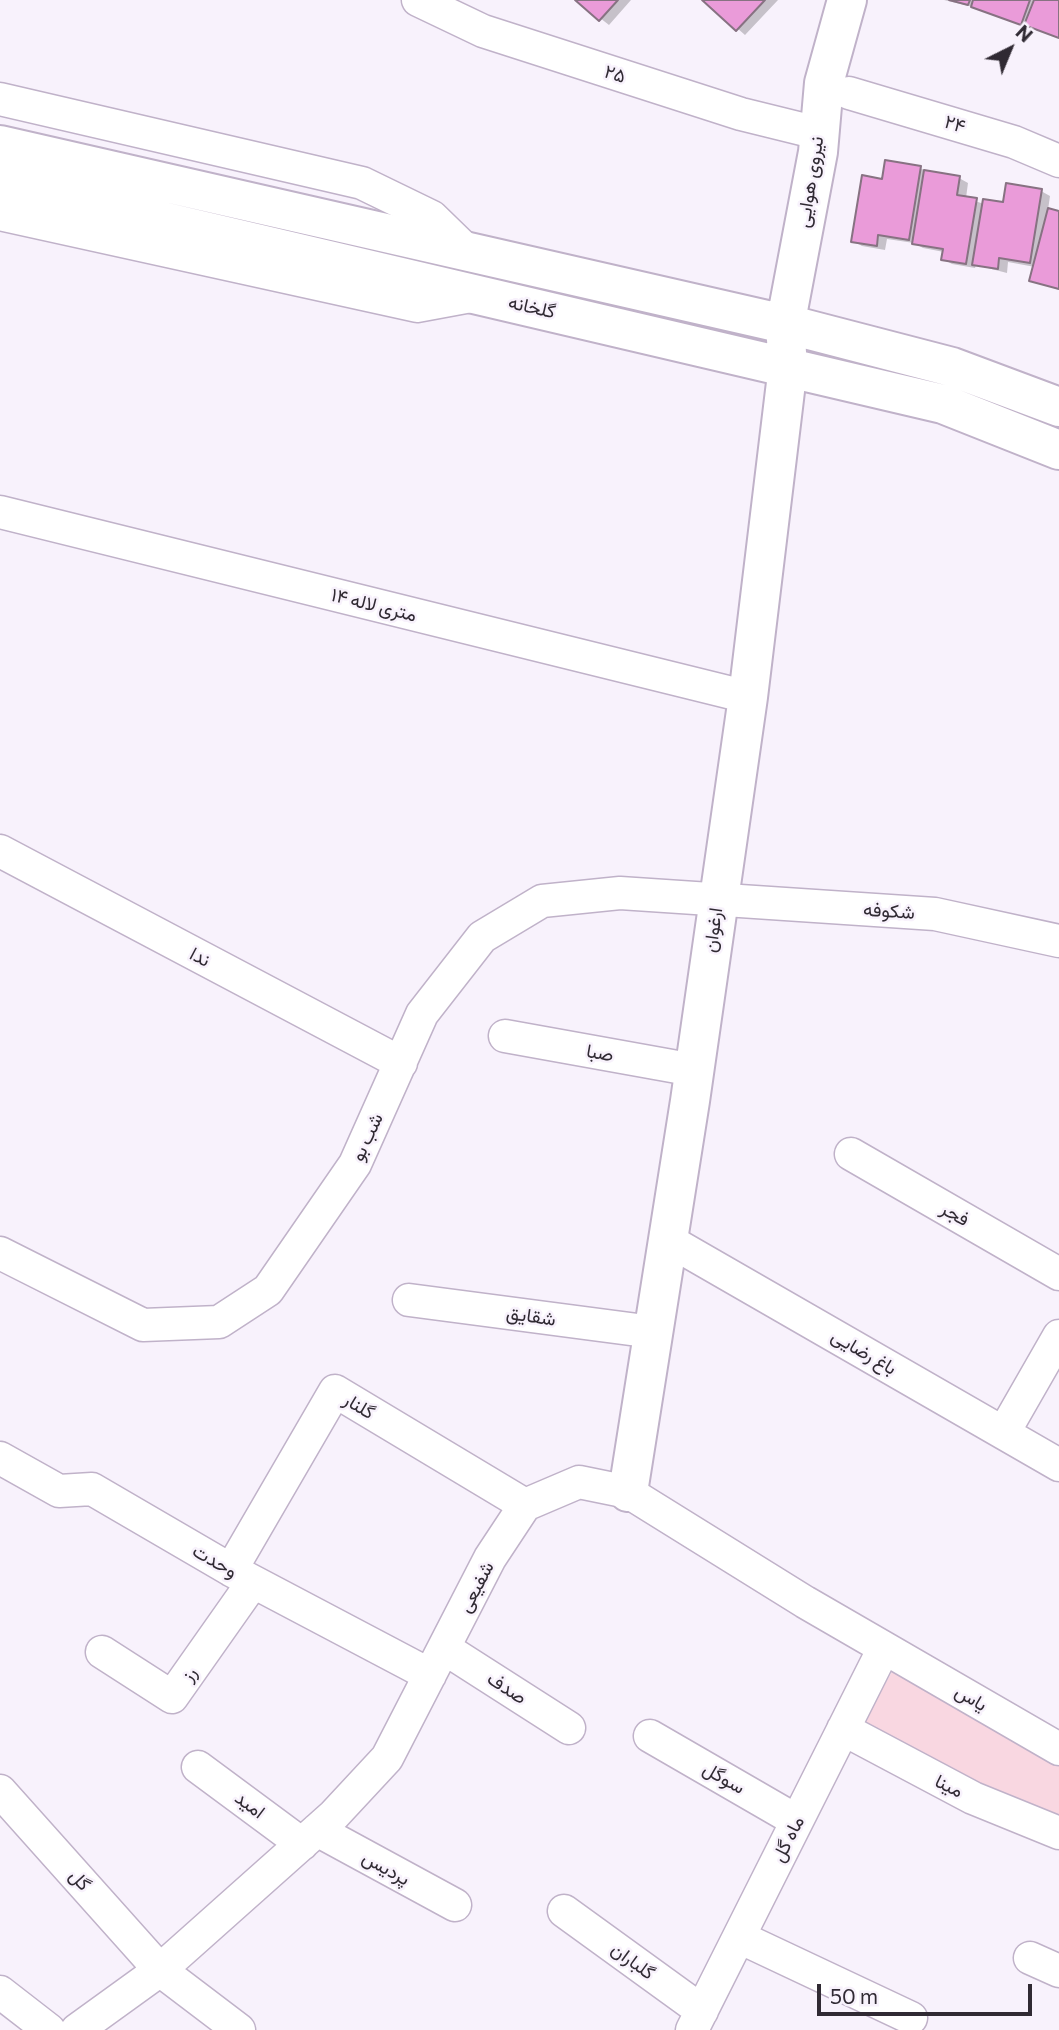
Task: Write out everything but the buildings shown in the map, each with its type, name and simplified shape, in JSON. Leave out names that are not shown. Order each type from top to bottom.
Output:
[{"type":"main road","name":"نیروی هوایی","points":[[794,327],[837,88],[847,0]]},
{"type":"main road","name":"نیروی هوایی","points":[[794,327],[818,152],[818,133],[870,0]]},
{"type":"main road","name":"گلخانه","points":[[0,145],[794,327],[952,367],[1059,407]]},
{"type":"main road","name":"گلخانه","points":[[0,183],[943,404],[1059,450]]},
{"type":"main road","name":"ارغوان","points":[[628,1492],[694,1070],[748,698],[794,327]]},
{"type":"street","name":"۲۵","points":[[418,0],[482,32],[741,114],[818,133]]},
{"type":"street","name":"۲۴","points":[[837,88],[1014,142],[1059,161]]},
{"type":"street","points":[[0,99],[362,183],[432,217],[467,251]]},
{"type":"street","points":[[0,214],[417,306],[479,294]]},
{"type":"street","name":"۱۴ متری لاله","points":[[0,512],[748,698]]},
{"type":"street","name":"ندا","points":[[0,851],[401,1063]]},
{"type":"street","name":"شب بو","points":[[0,1253],[143,1325],[219,1322],[268,1290],[355,1164],[422,1014],[482,937],[542,901],[620,893],[717,897]]},
{"type":"street","name":"شکوفه","points":[[717,897],[935,914],[1059,941]]},
{"type":"street","name":"صبا","points":[[505,1036],[694,1070]]},
{"type":"street","name":"فجر","points":[[851,1154],[1059,1274]]},
{"type":"street","name":"باغ رضایی","points":[[668,1240],[1059,1465]]},
{"type":"street","name":"شقایق","points":[[409,1300],[653,1332]]},
{"type":"street","points":[[1004,1432],[1059,1336]]},
{"type":"street","name":"گلنار","points":[[242,1576],[335,1391],[526,1505]]},
{"type":"street","name":"وحدت","points":[[0,1459],[59,1491],[92,1489],[242,1576],[437,1661]]},
{"type":"street","points":[[526,1505],[579,1482],[628,1492],[884,1648]]},
{"type":"street","name":"شفیعی","points":[[77,2030],[160,1970],[310,1837],[387,1758],[490,1558],[526,1505]]},
{"type":"street","name":"رز","points":[[102,1652],[172,1697],[242,1576]]},
{"type":"street","name":"ماه گل","points":[[697,2020],[884,1648]]},
{"type":"street","name":"یاس","points":[[884,1648],[1059,1749]]},
{"type":"street","name":"صدف","points":[[437,1661],[569,1728]]},
{"type":"street","name":"مینا","points":[[843,1729],[973,1798],[1059,1833]]},
{"type":"street","name":"سوگل","points":[[650,1736],[797,1821]]},
{"type":"street","name":"امید","points":[[198,1767],[310,1837]]},
{"type":"street","name":"گل","points":[[0,1791],[160,1970]]},
{"type":"street","name":"پردیس","points":[[310,1837],[455,1905]]},
{"type":"street","name":"گلباران","points":[[564,1911],[697,2020]]},
{"type":"street","points":[[739,1937],[911,2018]]},
{"type":"street","points":[[1030,1958],[1059,1971]]},
{"type":"street","points":[[160,1970],[239,2030]]},
{"type":"street","points":[[0,1992],[49,2030]]},
{"type":"shaded area","points":[[893,1670],[1059,1764],[1059,1820],[968,1781],[862,1724]]}]
